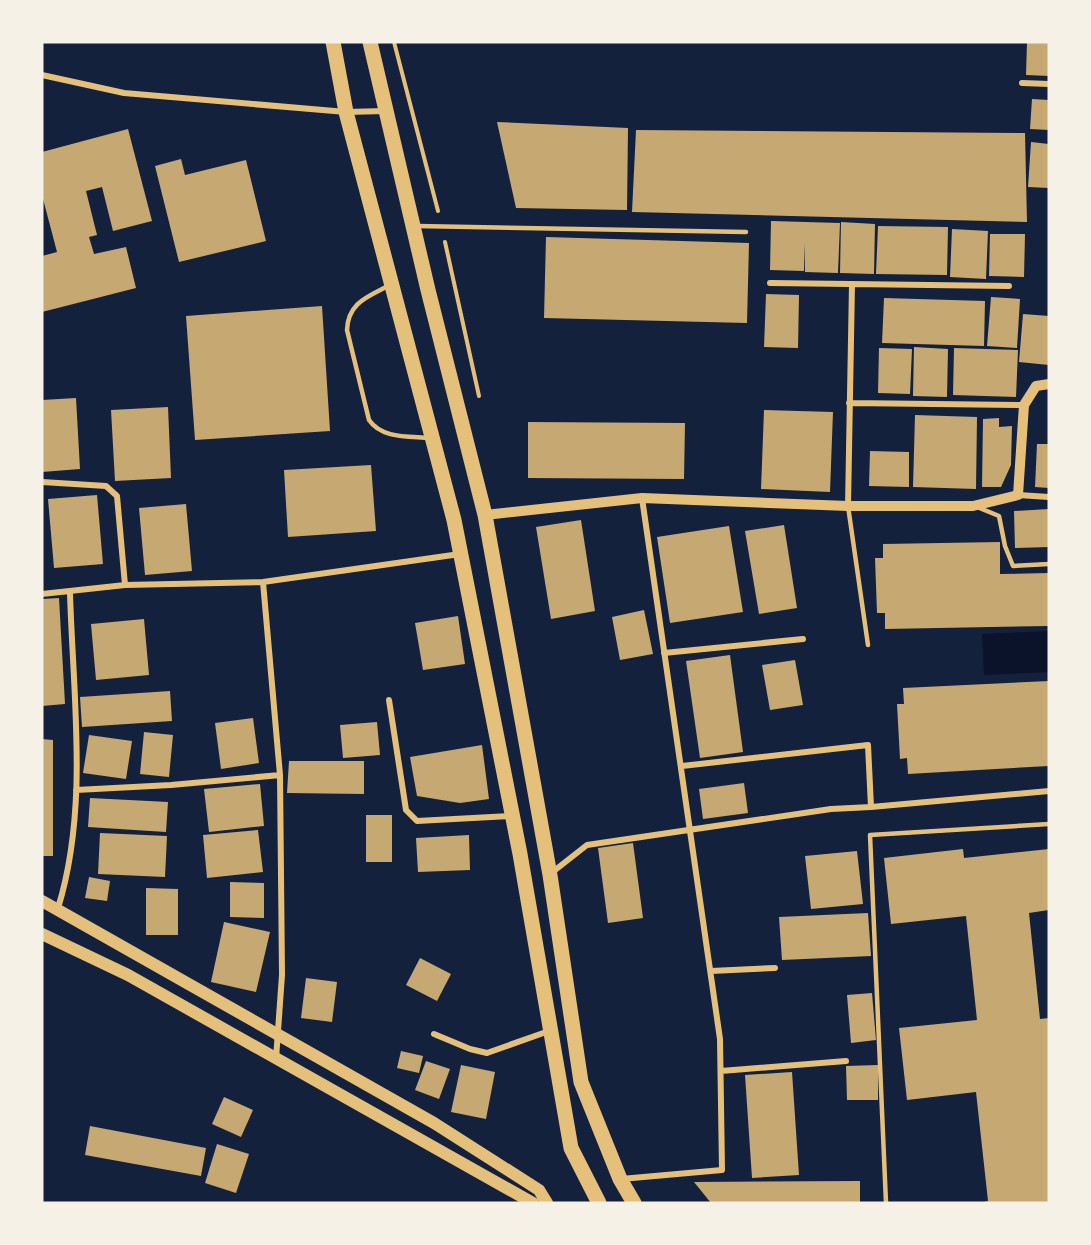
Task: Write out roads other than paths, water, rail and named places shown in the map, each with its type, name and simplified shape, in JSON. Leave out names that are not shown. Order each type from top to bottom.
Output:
[{"type":"main road","points":[[333,42],[346,112],[433,438],[460,554],[511,816],[571,1148],[599,1203]]},
{"type":"main road","points":[[370,42],[485,515],[550,875],[581,1082],[620,1179],[634,1203]]},
{"type":"main road","points":[[42,901],[434,1123],[539,1190],[546,1203],[534,1203],[128,975],[42,934]]},
{"type":"street","points":[[42,75],[124,93],[346,112],[385,111]]},
{"type":"street","points":[[1022,83],[1049,84]]},
{"type":"street","points":[[770,283],[1009,286]]},
{"type":"street","points":[[848,506],[852,284]]},
{"type":"street","points":[[1018,495],[1024,405],[1036,386],[1049,384]]},
{"type":"street","points":[[849,403],[1024,405]]},
{"type":"street","points":[[42,482],[106,486],[117,495],[125,585]]},
{"type":"street","points":[[485,515],[642,498],[848,506],[973,506],[1018,495],[1049,497]]},
{"type":"street","points":[[620,1179],[722,1170],[720,1039],[692,828],[642,498]]},
{"type":"street","points":[[42,594],[70,593],[125,585],[263,582],[460,554]]},
{"type":"street","points":[[263,582],[280,775],[280,1034],[276,1059]]},
{"type":"street","points":[[58,908],[69,871],[76,790],[70,593]]},
{"type":"street","points":[[664,653],[803,639]]},
{"type":"street","points":[[389,700],[406,810],[417,821],[511,816]]},
{"type":"street","points":[[682,766],[868,746],[871,807]]},
{"type":"street","points":[[76,790],[171,785],[280,775]]},
{"type":"street","points":[[550,875],[587,845],[831,809],[1049,791]]},
{"type":"street","points":[[711,971],[775,968]]},
{"type":"street","points":[[434,1034],[470,1049],[487,1053],[550,1030]]},
{"type":"street","points":[[721,1071],[846,1061]]},
{"type":"lane","points":[[414,226],[746,232]]},
{"type":"lane","points":[[393,284],[358,301],[351,309],[347,319],[347,330],[369,420],[375,429],[383,433],[433,438]]},
{"type":"lane","points":[[848,506],[868,645]]},
{"type":"lane","points":[[973,506],[999,516],[1005,546],[1013,566],[1049,564]]},
{"type":"lane","points":[[886,1203],[870,835],[1049,824]]},
{"type":"water","points":[[1048,631],[1049,672],[984,675],[982,634]]}]
